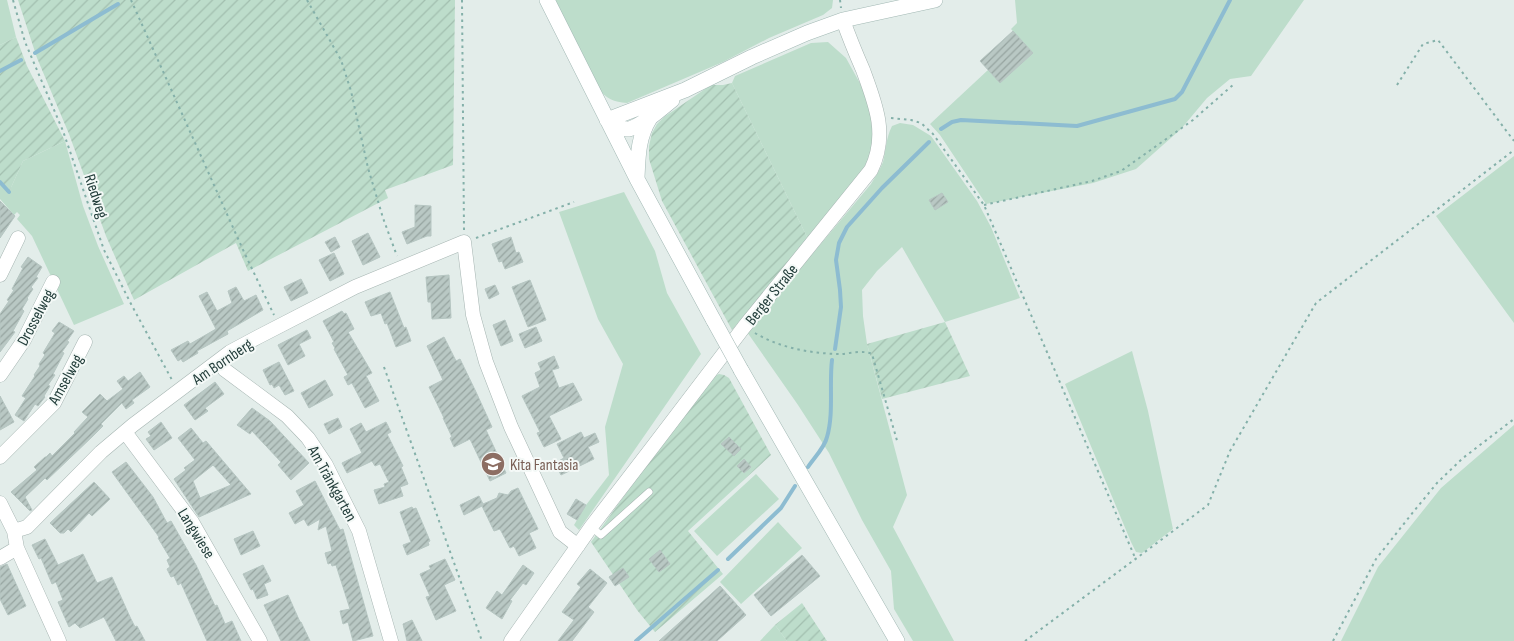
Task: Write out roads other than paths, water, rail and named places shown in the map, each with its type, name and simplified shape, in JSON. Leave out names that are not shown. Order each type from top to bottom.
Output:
[{"type":"main road","points":[[546,0],[637,179],[714,321],[897,641]]},
{"type":"main road","points":[[607,120],[685,90],[775,46],[843,20],[935,0]]},
{"type":"main road","points":[[607,120],[622,128],[629,128],[651,117],[685,90]]},
{"type":"main road","points":[[637,179],[639,142],[642,132],[651,117]]},
{"type":"street","name":"Berger Straße","points":[[511,641],[591,528],[744,326],[871,170],[880,143],[878,117],[872,95],[843,20]]},
{"type":"street","points":[[0,275],[18,238]]},
{"type":"street","name":"Am Bornberg","points":[[14,531],[27,527],[101,452],[125,432],[230,352],[355,287],[464,242],[473,314],[486,362],[511,427],[560,532],[578,546]]},
{"type":"street","name":"Drosselweg","points":[[0,375],[24,340],[53,282]]},
{"type":"street","name":"Amselweg","points":[[0,457],[54,403],[85,342]]},
{"type":"street","name":"Am Tränkgarten","points":[[219,361],[225,370],[287,416],[308,438],[323,460],[359,531],[391,641]]},
{"type":"street","name":"Langwiese","points":[[125,432],[192,522],[260,641]]},
{"type":"street","points":[[0,503],[14,531],[17,548],[59,641]]},
{"type":"street","points":[[0,558],[17,548]]},
{"type":"lane","points":[[591,528],[601,535],[649,492]]},
{"type":"waterway","points":[[941,129],[952,122],[961,120],[1077,126],[1175,99],[1182,92],[1230,0]]},
{"type":"waterway","points":[[35,53],[118,4]]},
{"type":"waterway","points":[[0,71],[21,60]]},
{"type":"waterway","points":[[835,349],[841,307],[836,260],[839,243],[847,227],[882,188],[929,142]]},
{"type":"waterway","points":[[0,182],[9,192]]},
{"type":"waterway","points":[[808,467],[824,445],[827,437],[831,409],[832,360]]},
{"type":"waterway","points":[[728,559],[781,508],[795,486]]},
{"type":"waterway","points":[[636,641],[718,570]]},
{"type":"place","name":"Kita Fantasia","points":[[493,464]]}]
